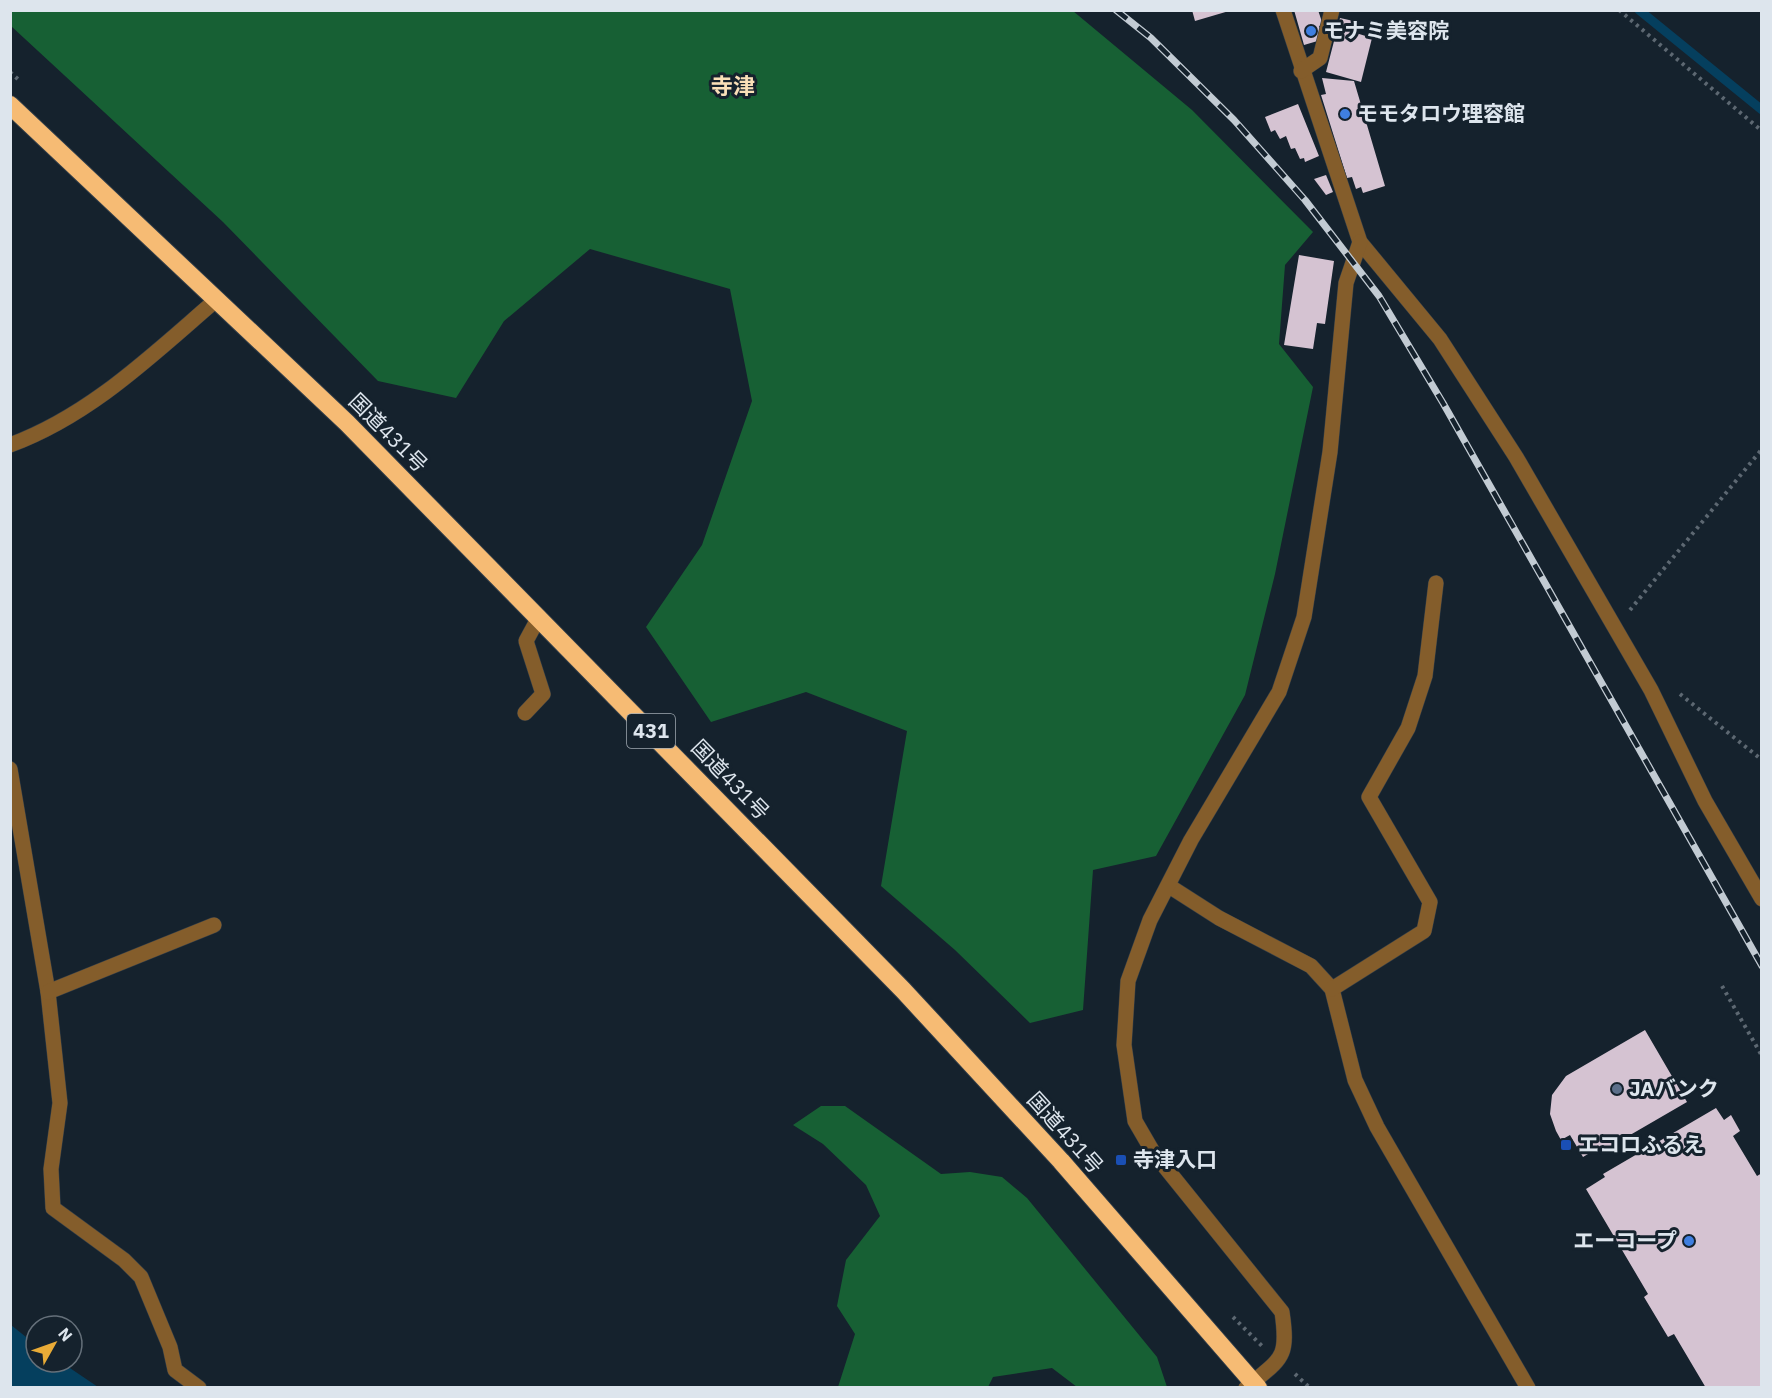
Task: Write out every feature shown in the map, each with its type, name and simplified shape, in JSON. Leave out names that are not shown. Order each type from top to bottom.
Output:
[{"type":"highway","name":"国道431号","points":[[10,105],[347,423],[903,990],[1061,1161],[1253,1386]]},
{"type":"street","points":[[1283,10],[1301,71],[1360,242],[1440,339],[1516,457],[1651,690],[1705,801],[1761,899]]},
{"type":"street","points":[[1301,71],[1320,58],[1332,10]]},
{"type":"street","points":[[1253,1386],[1280,1361],[1286,1341],[1282,1312],[1153,1152],[1135,1121],[1124,1045],[1128,981],[1150,920],[1191,840],[1279,692],[1304,617],[1330,452],[1346,283],[1360,242]]},
{"type":"street","points":[[10,445],[37,435],[112,389],[216,300]]},
{"type":"street","points":[[1332,989],[1425,931],[1430,902],[1369,797],[1408,728],[1425,676],[1436,582]]},
{"type":"street","points":[[525,713],[543,694],[526,641],[539,617]]},
{"type":"street","points":[[10,769],[48,992],[60,1103],[51,1169],[53,1208],[124,1260],[141,1277],[170,1347],[176,1370],[199,1388]]},
{"type":"street","points":[[1169,885],[1219,918],[1311,966],[1332,989],[1355,1080],[1377,1127],[1528,1388]]},
{"type":"street","points":[[48,992],[214,925]]},
{"type":"path","points":[[1618,10],[1761,131]]},
{"type":"path","points":[[1616,627],[1761,449]]},
{"type":"path","points":[[1651,690],[1668,684],[1761,760]]},
{"type":"path","points":[[1722,986],[1761,1056]]},
{"type":"green space","points":[[10,11],[1073,11],[1192,110],[1313,232],[1285,265],[1279,344],[1313,387],[1275,574],[1245,695],[1156,856],[1093,870],[1083,1010],[1030,1023],[955,950],[881,886],[907,731],[806,692],[711,722],[646,627],[702,545],[752,401],[730,289],[590,249],[504,321],[456,398],[378,381],[223,222],[11,26]]},
{"type":"green space","points":[[821,1106],[845,1106],[941,1174],[970,1172],[1002,1177],[1027,1198],[1157,1357],[1167,1387],[1077,1387],[1052,1368],[993,1377],[988,1387],[838,1387],[855,1334],[837,1306],[846,1260],[880,1216],[866,1185],[823,1144],[793,1125]]},
{"type":"water","points":[[11,1325],[24,1335],[24,1374],[79,1374],[98,1387],[11,1387]]},
{"type":"building","points":[[1192,10],[1229,10],[1229,11],[1195,21]]},
{"type":"building","name":"モナミ美容院","points":[[1294,10],[1318,10],[1323,25],[1319,26],[1323,36],[1321,40],[1304,45]]},
{"type":"building","points":[[1340,18],[1358,22],[1356,33],[1372,38],[1361,82],[1326,72]]},
{"type":"building","points":[[1322,78],[1354,81],[1385,186],[1363,193],[1361,187],[1356,189],[1352,177],[1347,178],[1321,95],[1326,94]]},
{"type":"building","points":[[1298,104],[1319,156],[1305,162],[1304,158],[1300,159],[1295,148],[1291,149],[1286,136],[1280,139],[1275,130],[1271,132],[1265,117]]},
{"type":"building","points":[[1326,175],[1333,192],[1326,195],[1314,179]]},
{"type":"building","points":[[1299,255],[1334,261],[1325,324],[1317,323],[1313,349],[1284,345]]},
{"type":"building","name":"JAバンク","points":[[1645,1030],[1687,1102],[1606,1149],[1603,1145],[1583,1157],[1570,1135],[1561,1140],[1556,1131],[1550,1114],[1552,1095],[1566,1076]]},
{"type":"building","name":"エーコープ","points":[[1716,1108],[1724,1120],[1731,1115],[1740,1131],[1733,1136],[1757,1176],[1762,1173],[1762,1388],[1706,1388],[1674,1334],[1668,1337],[1644,1297],[1648,1294],[1586,1189],[1605,1177],[1603,1174]]},
{"type":"waterway","points":[[1639,10],[1762,110]]},
{"type":"railway","points":[[1116,10],[1151,38],[1234,120],[1305,200],[1379,296],[1443,403],[1762,966]]},
{"type":"place","name":"モナミ美容院","points":[[1311,31]]},
{"type":"place","name":"モモタロウ理容館","points":[[1345,114]]},
{"type":"place","name":"JAバンク","points":[[1617,1089]]},
{"type":"place","name":"エコロふるえ","points":[[1566,1145]]},
{"type":"place","name":"寺津入口","points":[[1121,1160]]},
{"type":"place","name":"エーコープ","points":[[1689,1241]]},
{"type":"district","name":"寺津","points":[[733,86]]}]
